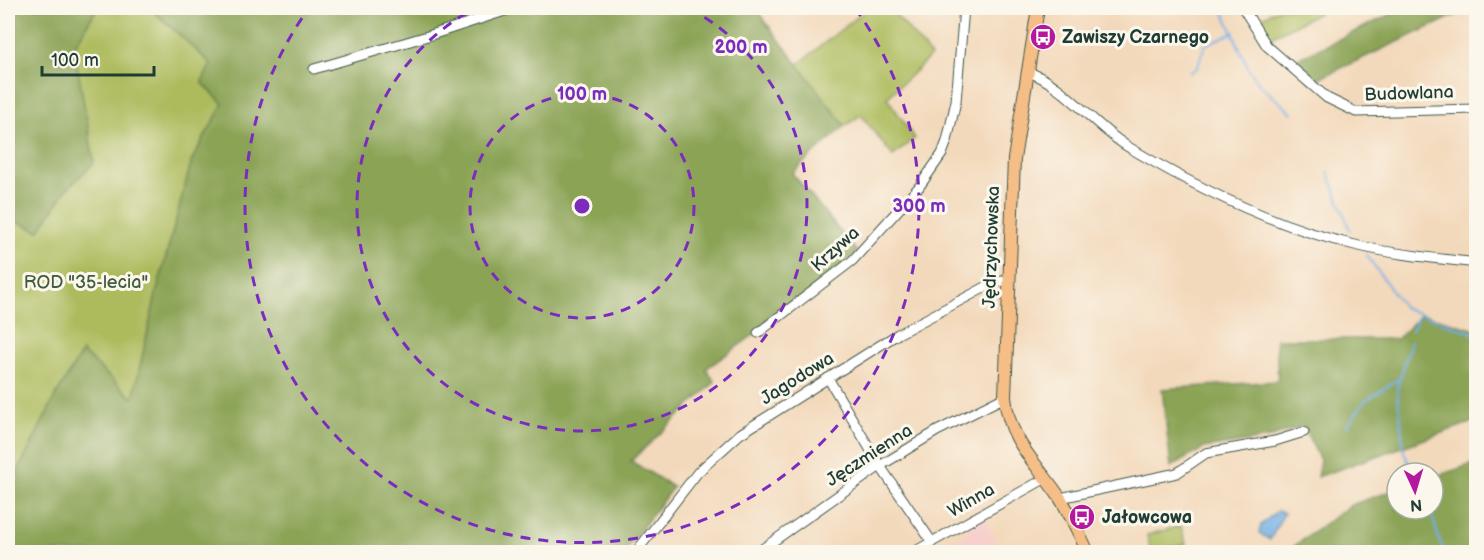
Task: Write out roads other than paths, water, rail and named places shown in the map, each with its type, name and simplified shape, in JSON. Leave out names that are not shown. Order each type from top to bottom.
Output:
[{"type":"main road","name":"Jędrzychowska","points":[[1038,8],[1014,159],[1005,397],[1008,420],[1014,436],[1060,498],[1088,552]]},
{"type":"street","points":[[314,69],[514,8]]},
{"type":"street","name":"Krzywa","points":[[758,333],[852,261],[919,187],[942,154],[948,141],[959,82],[964,8]]},
{"type":"street","name":"Budowlana","points":[[1244,8],[1267,46],[1327,98],[1356,112],[1476,109]]},
{"type":"street","points":[[1028,72],[1046,80],[1104,131],[1129,147],[1253,211],[1295,228],[1353,245],[1476,263]]},
{"type":"street","name":"Jagodowa","points":[[640,551],[698,472],[725,445],[828,378],[922,321],[993,283],[1008,280]]},
{"type":"street","points":[[828,378],[879,466],[932,542]]},
{"type":"street","name":"Jęczmienna","points":[[758,552],[879,466],[937,431],[1005,397]]},
{"type":"street","points":[[1060,498],[1177,473],[1206,453],[1275,441],[1304,432]]},
{"type":"street","name":"Winna","points":[[914,552],[1046,478]]},
{"type":"water","points":[[1277,511],[1284,513],[1270,540],[1259,533],[1261,525]]},
{"type":"waterway","points":[[1222,8],[1249,70],[1262,87],[1292,113]]},
{"type":"waterway","points":[[1189,73],[1197,68],[1205,45],[1234,32]]},
{"type":"waterway","points":[[1328,172],[1350,230]]},
{"type":"waterway","points":[[1366,254],[1404,308],[1476,334]]},
{"type":"waterway","points":[[1412,330],[1418,316]]},
{"type":"waterway","points":[[1408,461],[1404,452],[1397,388],[1411,342]]},
{"type":"waterway","points":[[1346,427],[1365,401],[1398,379]]},
{"type":"waterway","points":[[1434,521],[1443,552]]},
{"type":"place","name":"Zawiszy Czarnego","points":[[1043,37]]},
{"type":"place","name":"Jałowcowa","points":[[1082,517]]},
{"type":"park label","name":"ROD \"35-lecia\"","points":[[86,282]]}]
